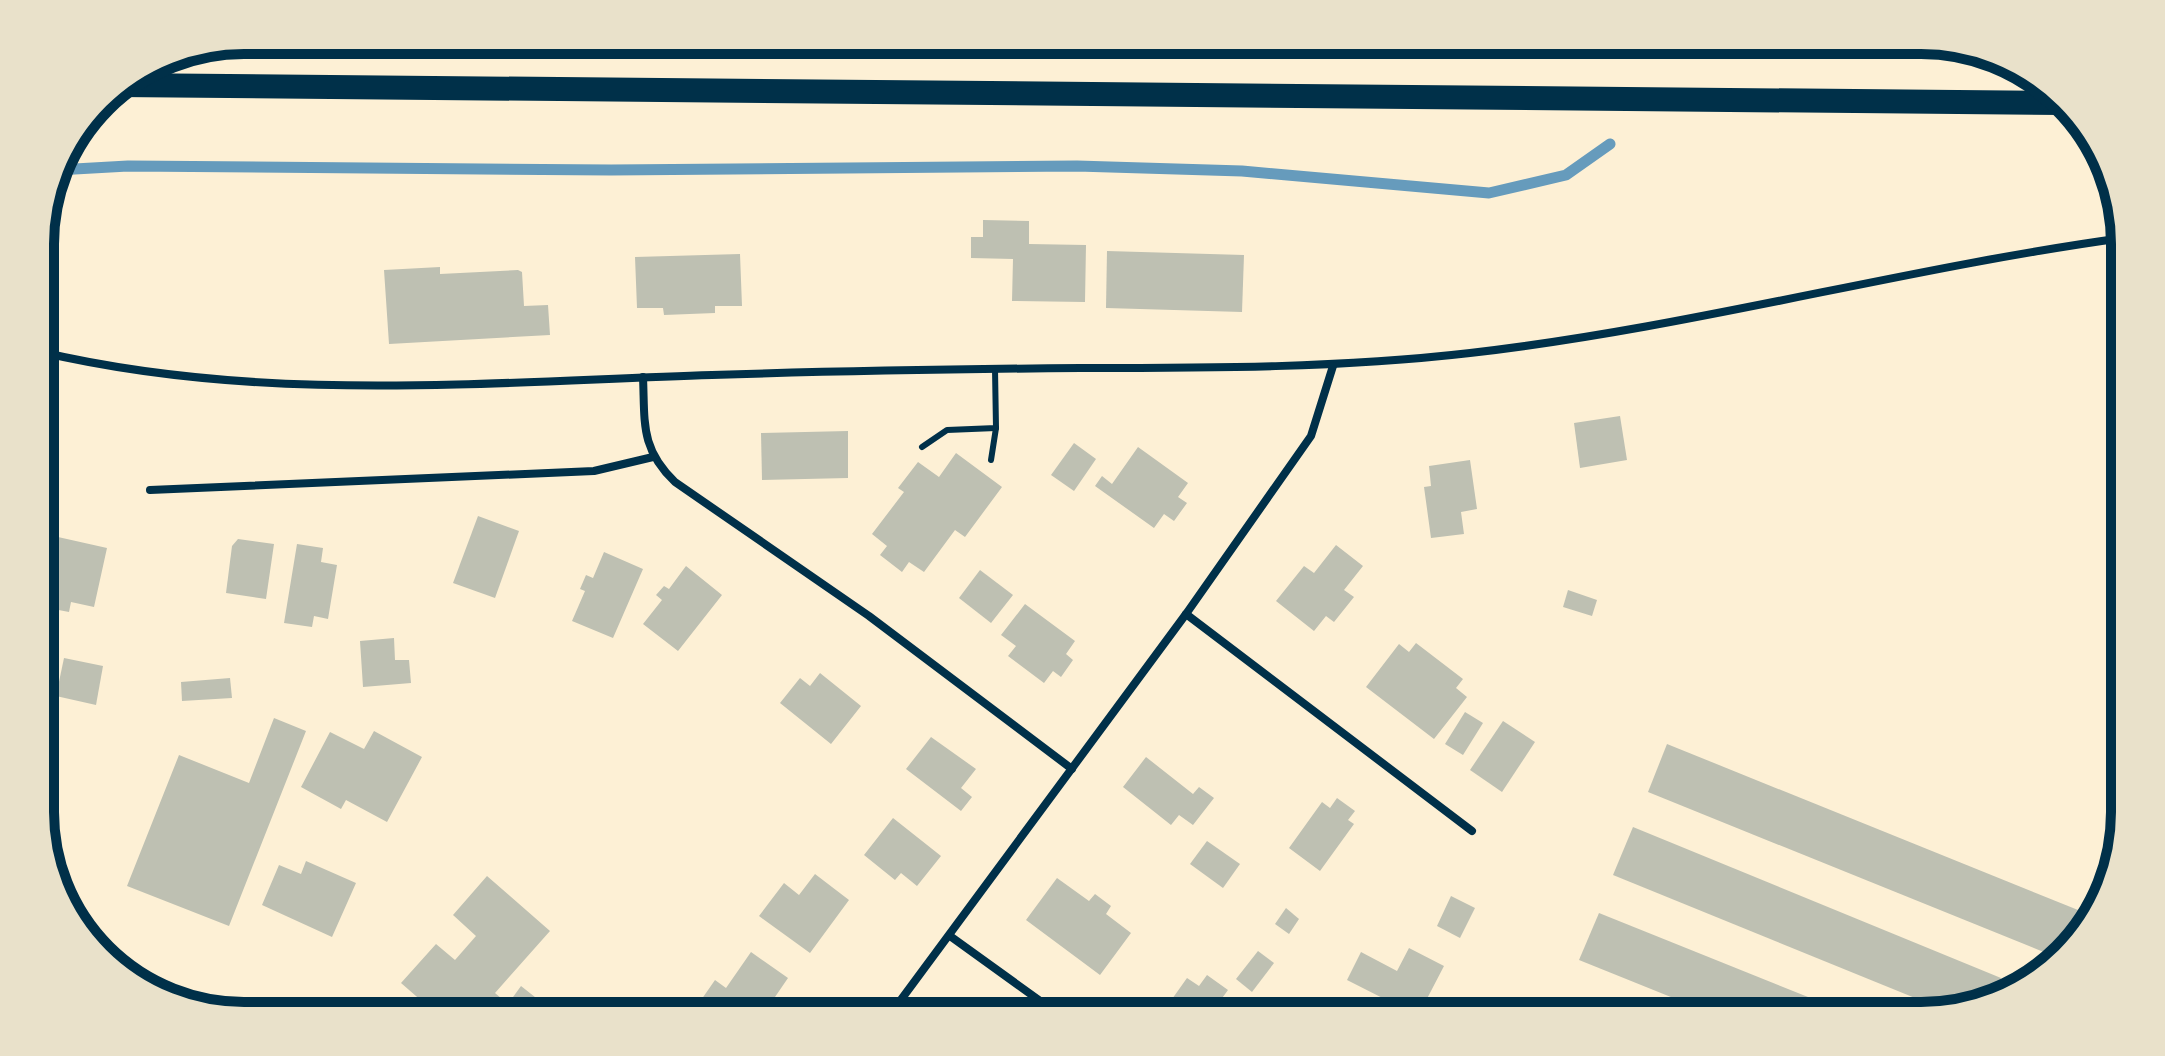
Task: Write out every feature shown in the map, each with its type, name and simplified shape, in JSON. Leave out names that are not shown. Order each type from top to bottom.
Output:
[{"type":"highway","points":[[140,85],[2047,103]]},
{"type":"street","points":[[54,355],[135,372],[249,385],[388,385],[995,369],[1333,366],[1554,341],[1999,257],[2111,240]]},
{"type":"street","points":[[900,1002],[1186,614],[1311,436],[1333,366]]},
{"type":"street","points":[[643,377],[646,443],[653,457],[675,482],[869,616],[1072,769]]},
{"type":"street","points":[[150,490],[594,471],[653,457]]},
{"type":"street","points":[[1186,614],[1472,831]]},
{"type":"street","points":[[950,936],[1042,1002]]},
{"type":"lane","points":[[991,460],[996,428],[995,369]]},
{"type":"lane","points":[[922,447],[947,430],[996,428]]},
{"type":"building","points":[[983,220],[1029,221],[1029,244],[1086,245],[1085,302],[1012,301],[1013,259],[971,258],[971,237],[983,237]]},
{"type":"building","points":[[1107,251],[1244,255],[1242,312],[1106,308]]},
{"type":"building","points":[[740,254],[742,306],[715,306],[715,313],[664,315],[663,308],[637,308],[635,257]]},
{"type":"building","points":[[440,267],[440,274],[522,272],[524,306],[548,305],[550,335],[389,344],[384,270]]},
{"type":"building","points":[[1620,416],[1627,460],[1580,468],[1574,423]]},
{"type":"building","points":[[848,431],[848,478],[762,480],[761,433]]},
{"type":"building","points":[[1074,443],[1096,459],[1074,491],[1051,475]]},
{"type":"building","points":[[1138,447],[1188,483],[1178,497],[1187,503],[1174,521],[1164,514],[1154,528],[1095,486],[1102,476],[1112,484]]},
{"type":"building","points":[[956,453],[1002,487],[965,537],[955,530],[924,572],[909,562],[902,572],[880,555],[887,546],[872,534],[904,492],[898,488],[918,462],[939,477]]},
{"type":"building","points":[[1470,460],[1477,509],[1461,512],[1464,534],[1431,538],[1424,487],[1431,486],[1429,466]]},
{"type":"building","points":[[478,516],[519,531],[495,598],[453,583]]},
{"type":"building","points":[[58,537],[107,548],[94,607],[71,602],[69,612],[54,609],[54,556]]},
{"type":"building","points":[[238,539],[274,544],[266,599],[226,593],[232,546]]},
{"type":"building","points":[[297,544],[323,548],[321,562],[337,565],[328,619],[314,616],[312,627],[284,623]]},
{"type":"building","points":[[1336,545],[1363,566],[1344,590],[1354,597],[1334,622],[1326,616],[1314,631],[1276,601],[1304,566],[1314,573]]},
{"type":"building","points":[[604,552],[643,569],[613,638],[572,621],[585,591],[580,589],[586,575],[593,578]]},
{"type":"building","points":[[686,566],[722,595],[678,651],[643,624],[662,600],[656,595],[664,586],[669,589]]},
{"type":"building","points":[[980,570],[1013,595],[991,623],[959,598]]},
{"type":"building","points":[[1568,590],[1597,600],[1592,616],[1563,607]]},
{"type":"building","points":[[1025,604],[1075,641],[1066,654],[1073,660],[1061,677],[1053,671],[1044,683],[1008,656],[1016,646],[1001,635]]},
{"type":"building","points":[[394,638],[395,660],[409,660],[411,683],[363,687],[360,641]]},
{"type":"building","points":[[1416,643],[1463,679],[1456,688],[1467,697],[1434,739],[1366,687],[1399,644],[1409,652]]},
{"type":"building","points":[[64,658],[103,666],[96,705],[56,696]]},
{"type":"building","points":[[820,673],[861,706],[831,744],[780,703],[800,678],[810,686]]},
{"type":"building","points":[[230,678],[232,698],[182,701],[181,682]]},
{"type":"building","points":[[1465,712],[1483,723],[1463,755],[1445,744]]},
{"type":"building","points":[[274,718],[306,731],[229,926],[127,886],[179,755],[249,783]]},
{"type":"building","points":[[1503,721],[1535,742],[1502,792],[1470,770]]},
{"type":"building","points":[[374,731],[422,757],[387,822],[346,800],[341,809],[301,787],[330,732],[364,749]]},
{"type":"building","points":[[931,737],[976,769],[961,788],[972,797],[961,811],[906,769]]},
{"type":"building","points":[[1667,744],[2083,912],[2047,954],[1648,792]]},
{"type":"building","points":[[1146,757],[1193,794],[1199,787],[1214,798],[1193,825],[1179,815],[1171,825],[1123,787]]},
{"type":"building","points":[[1337,798],[1355,811],[1348,820],[1354,824],[1320,871],[1289,848],[1322,802],[1330,808]]},
{"type":"building","points":[[893,818],[941,856],[917,886],[901,873],[895,880],[864,855]]},
{"type":"building","points":[[1633,827],[2001,978],[1998,985],[1982,992],[1925,1002],[1613,875]]},
{"type":"building","points":[[1207,841],[1240,864],[1223,888],[1190,864]]},
{"type":"building","points":[[306,861],[356,883],[332,937],[262,905],[279,865],[301,874]]},
{"type":"building","points":[[815,874],[849,900],[810,953],[759,916],[784,883],[799,895]]},
{"type":"building","points":[[487,876],[550,931],[495,993],[506,1002],[423,1002],[401,983],[436,944],[455,960],[476,936],[453,915]]},
{"type":"building","points":[[1057,878],[1089,901],[1095,894],[1111,906],[1106,914],[1131,933],[1100,975],[1026,920]]},
{"type":"building","points":[[1451,896],[1475,908],[1460,938],[1437,926]]},
{"type":"building","points":[[1286,908],[1299,919],[1289,934],[1275,924]]},
{"type":"building","points":[[1599,913],[1821,1002],[1683,1002],[1579,960]]},
{"type":"building","points":[[1409,948],[1444,966],[1425,1002],[1390,1002],[1347,980],[1361,952],[1397,971]]},
{"type":"building","points":[[1258,951],[1274,963],[1252,992],[1236,979]]},
{"type":"building","points":[[751,952],[788,978],[772,1002],[700,1002],[715,980],[726,988]]},
{"type":"building","points":[[1207,975],[1228,990],[1219,1002],[1170,1002],[1187,978],[1199,986]]},
{"type":"building","points":[[521,986],[541,1002],[509,1002]]},
{"type":"waterway","points":[[69,169],[128,166],[611,170],[1077,166],[1242,171],[1489,193],[1566,175],[1610,144]]}]
